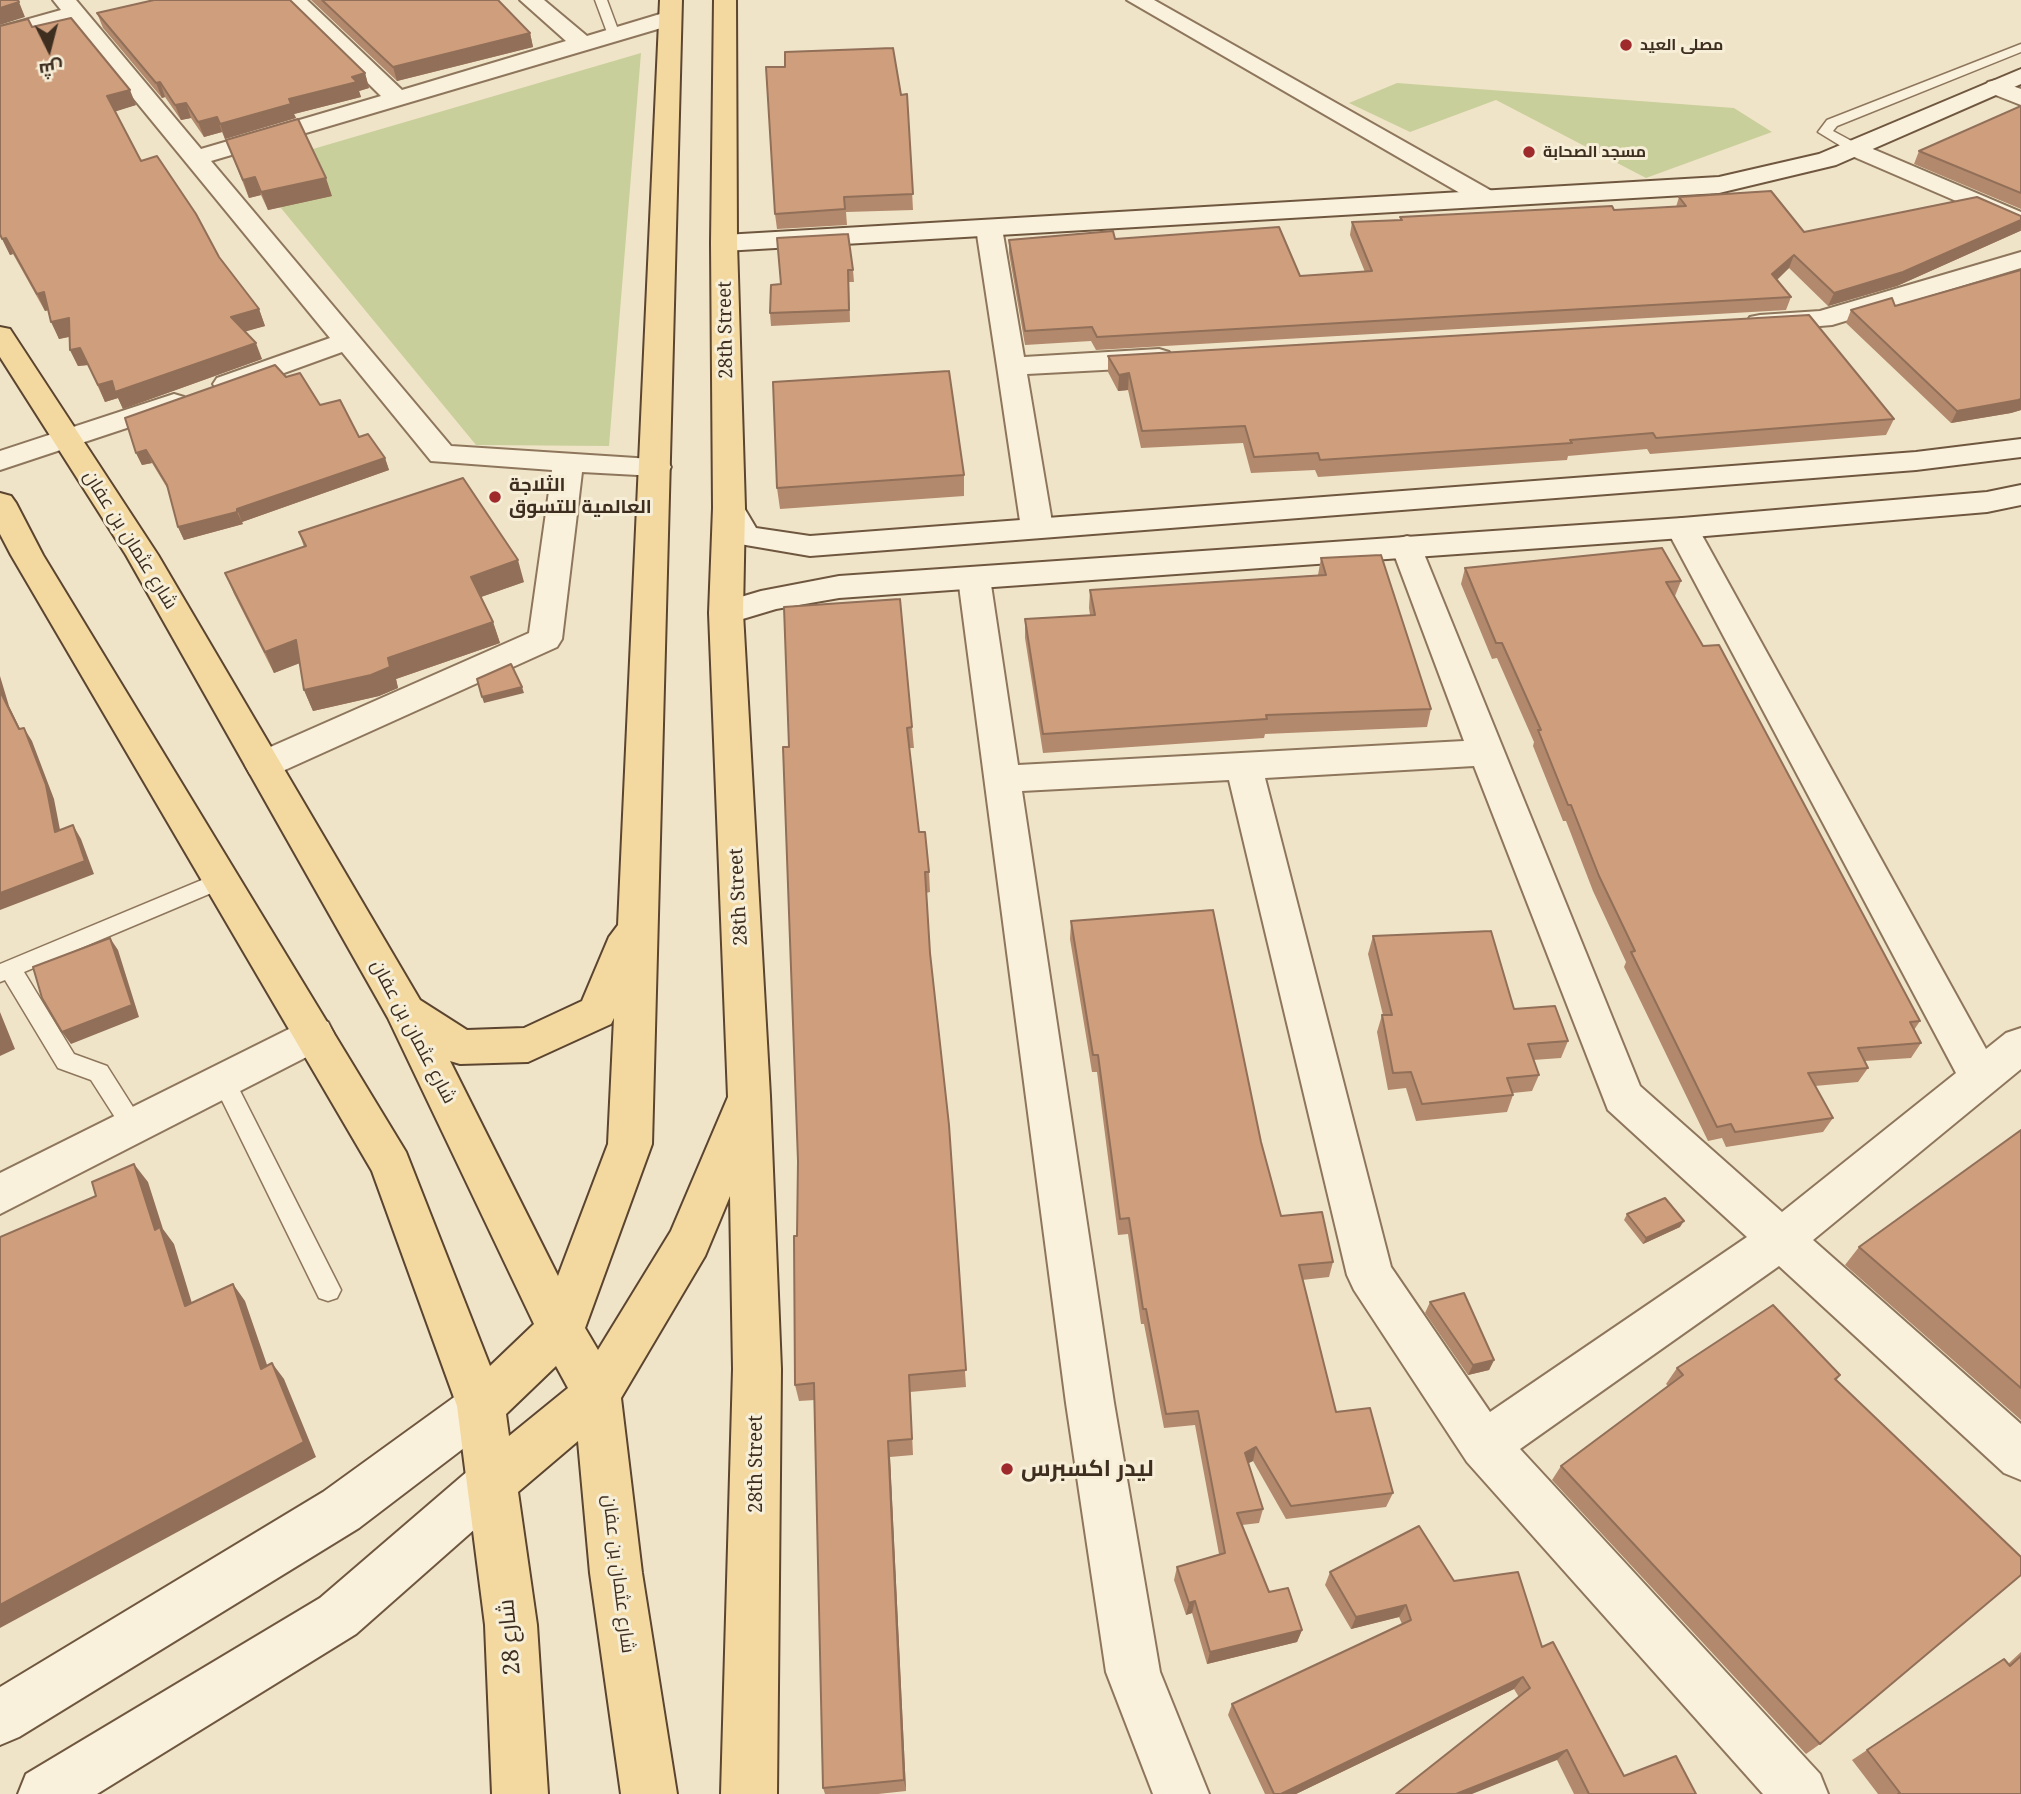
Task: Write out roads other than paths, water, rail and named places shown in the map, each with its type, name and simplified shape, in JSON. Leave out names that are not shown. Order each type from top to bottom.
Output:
[{"type":"main road","name":"28th Street","points":[[725,0],[724,243],[729,508],[726,613],[748,1096],[757,1369],[749,1794]]},
{"type":"main road","points":[[481,1406],[561,1330],[631,1144],[670,9]]},
{"type":"main road","name":"شارع عثمان بن عفان","points":[[0,335],[142,555],[405,1011],[561,1330],[597,1394],[616,1573],[649,1794]]},
{"type":"main road","points":[[2,512],[391,1165],[481,1406],[493,1481]]},
{"type":"main road","points":[[405,1011],[460,1047],[528,1045],[597,1012],[639,916]]},
{"type":"main road","points":[[493,1481],[597,1394],[689,1242],[748,1096]]},
{"type":"main road","name":"شارع 28","points":[[493,1481],[511,1625],[520,1794]]},
{"type":"street","points":[[295,0],[398,99]]},
{"type":"street","points":[[531,0],[583,44]]},
{"type":"street","points":[[1138,0],[1488,199]]},
{"type":"street","points":[[0,34],[70,7],[442,455],[656,467]]},
{"type":"street","points":[[196,158],[583,44],[614,34],[670,9]]},
{"type":"street","points":[[724,243],[1719,185],[1827,160],[2021,76]]},
{"type":"street","points":[[1996,87],[2021,98]]},
{"type":"street","points":[[1854,148],[2021,221]]},
{"type":"street","points":[[989,228],[1037,528]]},
{"type":"street","points":[[1740,324],[1822,319],[2021,260]]},
{"type":"street","points":[[0,461],[68,441],[347,341]]},
{"type":"street","points":[[1011,366],[1189,356]]},
{"type":"street","points":[[729,508],[745,536],[810,546],[1916,461],[2021,448]]},
{"type":"street","points":[[263,765],[545,639],[568,462]]},
{"type":"street","points":[[726,613],[773,599],[839,587],[1682,528],[1987,502],[2021,495]]},
{"type":"street","points":[[1682,528],[1980,1078]]},
{"type":"street","points":[[839,587],[837,566],[863,542]]},
{"type":"street","points":[[1407,546],[1623,1097],[2021,1456]]},
{"type":"street","points":[[974,578],[1090,1403],[1133,1672],[1181,1794]]},
{"type":"street","points":[[1002,779],[1486,753]]},
{"type":"street","points":[[1244,766],[1370,1275],[1484,1445],[1800,1794]]},
{"type":"street","points":[[0,1195],[313,1034]]},
{"type":"street","points":[[1484,1445],[1781,1239],[2021,1045]]},
{"type":"street","points":[[0,1718],[341,1510],[481,1406]]},
{"type":"street","points":[[46,1794],[338,1616],[493,1481]]},
{"type":"lane","points":[[601,0],[614,34]]},
{"type":"lane","points":[[1854,148],[1825,132],[1832,123],[2021,48]]},
{"type":"lane","points":[[133,1126],[99,1073],[66,1061],[5,971],[221,880]]},
{"type":"lane","points":[[223,1080],[328,1290]]},
{"type":"place","name":"مصلى العيد","points":[[1626,45]]},
{"type":"place","name":"مسجد الصحابة","points":[[1529,152]]},
{"type":"place","name":"الثلاجة العالمية للتسوق","points":[[495,497]]},
{"type":"place","name":"ليدر اكسبرس","points":[[1007,1469]]}]
